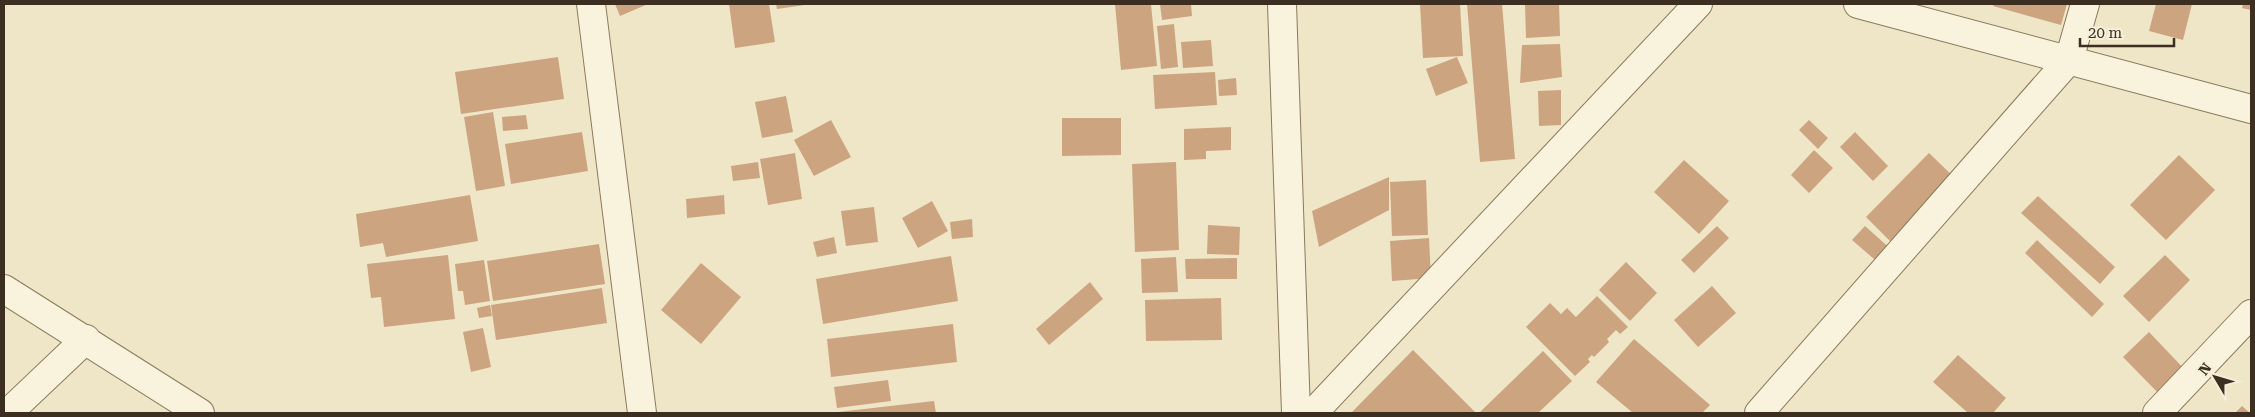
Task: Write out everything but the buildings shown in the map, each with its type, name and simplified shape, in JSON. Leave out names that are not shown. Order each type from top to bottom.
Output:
[{"type":"street","points":[[591,4],[642,413]]},
{"type":"street","points":[[1282,4],[1296,413]]},
{"type":"street","points":[[1313,413],[1698,4]]},
{"type":"street","points":[[1858,4],[2251,109]]},
{"type":"street","points":[[1759,413],[2069,60],[2085,4]]},
{"type":"street","points":[[4,289],[86,339],[200,413]]},
{"type":"street","points":[[2158,413],[2251,314]]},
{"type":"street","points":[[8,413],[86,339]]}]
